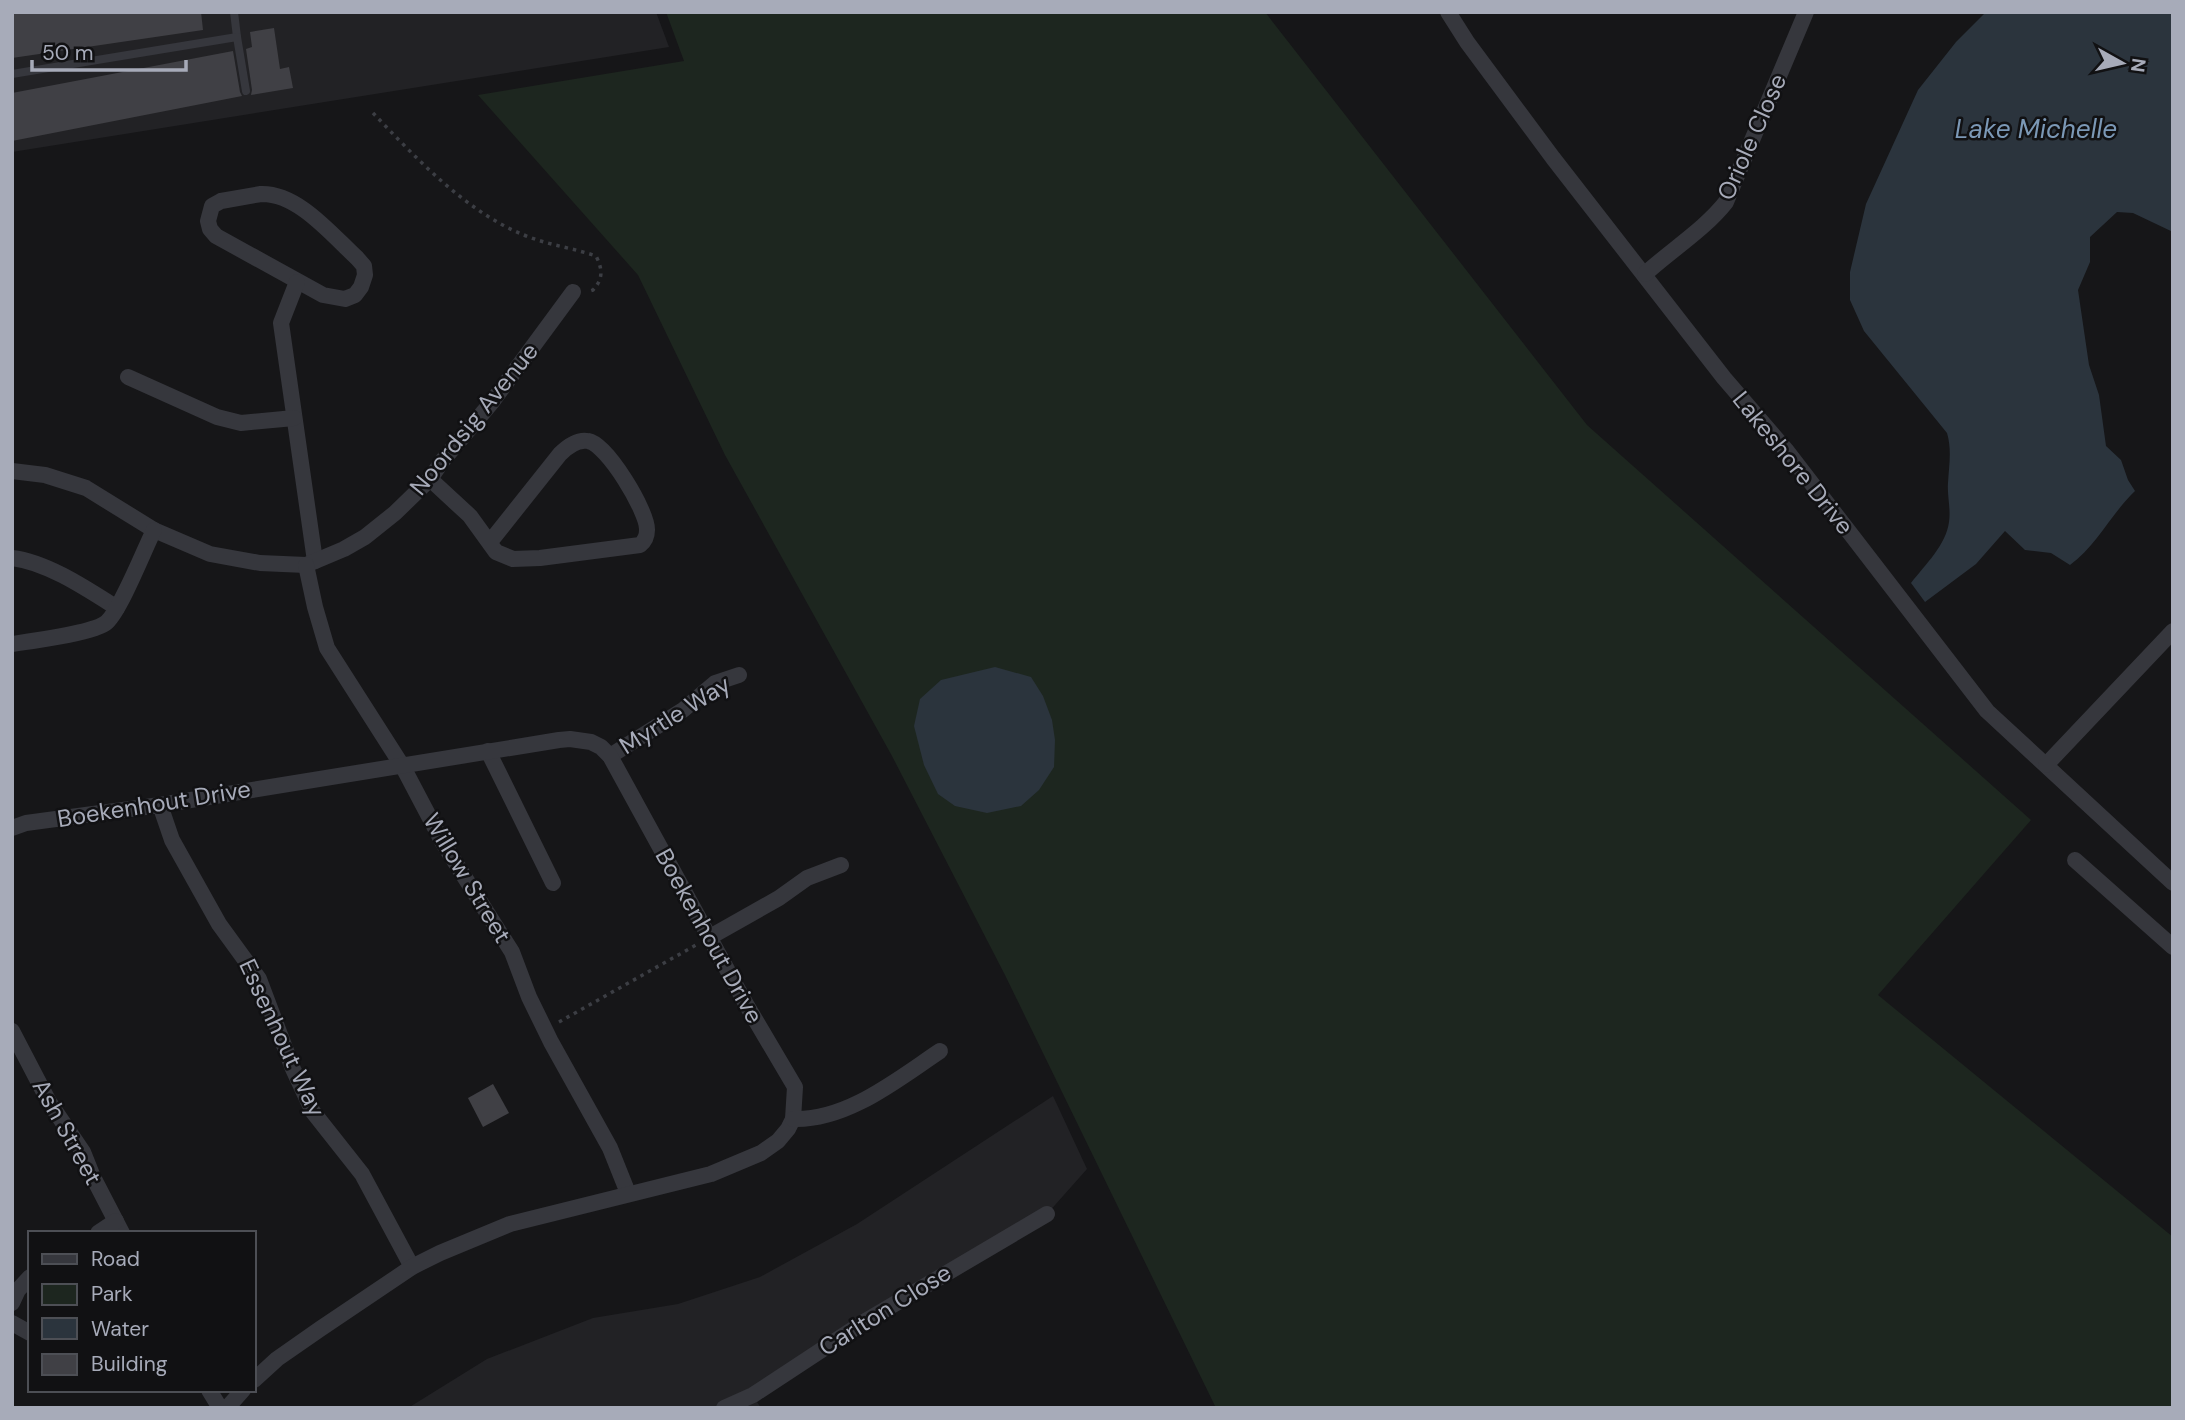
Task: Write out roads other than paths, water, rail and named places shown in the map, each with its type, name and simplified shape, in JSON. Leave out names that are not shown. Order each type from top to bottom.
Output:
[{"type":"street","name":"Oriole Close","points":[[1644,274],[1717,214],[1726,202],[1806,12]]},
{"type":"street","name":"Lakeshore Drive","points":[[1450,13],[1467,42],[1553,158],[1724,378],[1786,450],[1987,711],[2173,883]]},
{"type":"street","points":[[276,194],[316,220],[364,266],[364,281],[350,298],[338,299],[323,295],[297,282],[216,236],[208,221],[212,206],[221,201],[276,194]]},
{"type":"street","name":"Willow Street","points":[[297,282],[281,323],[318,618],[327,648],[403,767],[443,843],[512,952],[529,997],[610,1148],[628,1193]]},
{"type":"street","name":"Noordsig Avenue","points":[[12,471],[45,475],[86,488],[154,530],[210,554],[260,563],[311,563],[365,537],[430,479],[492,402],[573,292]]},
{"type":"street","points":[[128,377],[217,418],[241,423],[294,418]]},
{"type":"street","points":[[430,479],[470,516],[496,552],[513,559],[640,545],[647,529],[634,498],[607,454],[597,444],[579,441],[560,454],[491,542]]},
{"type":"street","points":[[12,644],[102,625],[117,608],[154,530]]},
{"type":"street","points":[[12,558],[37,564],[84,587],[117,608]]},
{"type":"street","points":[[2046,765],[2173,631]]},
{"type":"street","name":"Myrtle Way","points":[[610,756],[683,710],[716,683],[739,675]]},
{"type":"street","name":"Boekenhout Drive","points":[[12,828],[26,823],[160,805],[488,751],[570,739],[591,742],[610,756],[746,1004],[795,1087],[793,1119]]},
{"type":"street","points":[[488,751],[553,883]]},
{"type":"street","name":"Essenhout Way","points":[[160,805],[172,840],[213,912],[259,979],[293,1069],[313,1111],[362,1174],[412,1267]]},
{"type":"street","points":[[2075,860],[2173,947]]},
{"type":"street","points":[[710,937],[779,898],[807,877],[841,864]]},
{"type":"street","name":"Ash Street","points":[[14,1039],[49,1102],[83,1152],[119,1227]]},
{"type":"street","points":[[256,1378],[277,1359],[412,1267],[510,1224],[711,1174],[761,1153],[778,1140],[793,1119],[808,1119],[846,1108],[890,1084],[940,1051]]},
{"type":"street","name":"Carlton Close","points":[[724,1408],[757,1401],[864,1322],[1047,1214]]},
{"type":"street","points":[[12,1303],[18,1290],[28,1279]]},
{"type":"street","points":[[12,1323],[28,1332]]},
{"type":"street","points":[[210,1392],[220,1408]]},
{"type":"street","points":[[227,1408],[241,1392]]},
{"type":"lane","points":[[234,12],[246,91]]},
{"type":"lane","points":[[12,74],[237,37]]},
{"type":"water","name":"Lake Michelle","points":[[1986,12],[2173,12],[2173,232],[2133,213],[2117,212],[2090,237],[2090,262],[2078,290],[2089,365],[2099,395],[2106,446],[2121,460],[2135,491],[2088,548],[2070,565],[2051,553],[2025,550],[2005,531],[1976,564],[1925,602],[1911,583],[1934,554],[1947,530],[1949,439],[1947,433],[1864,331],[1850,300],[1850,272],[1866,204],[1918,90],[1956,42]]},
{"type":"water","points":[[995,667],[1031,677],[1043,696],[1052,720],[1055,740],[1054,767],[1039,790],[1021,806],[987,813],[955,806],[938,794],[924,765],[914,726],[920,699],[941,680]]}]
